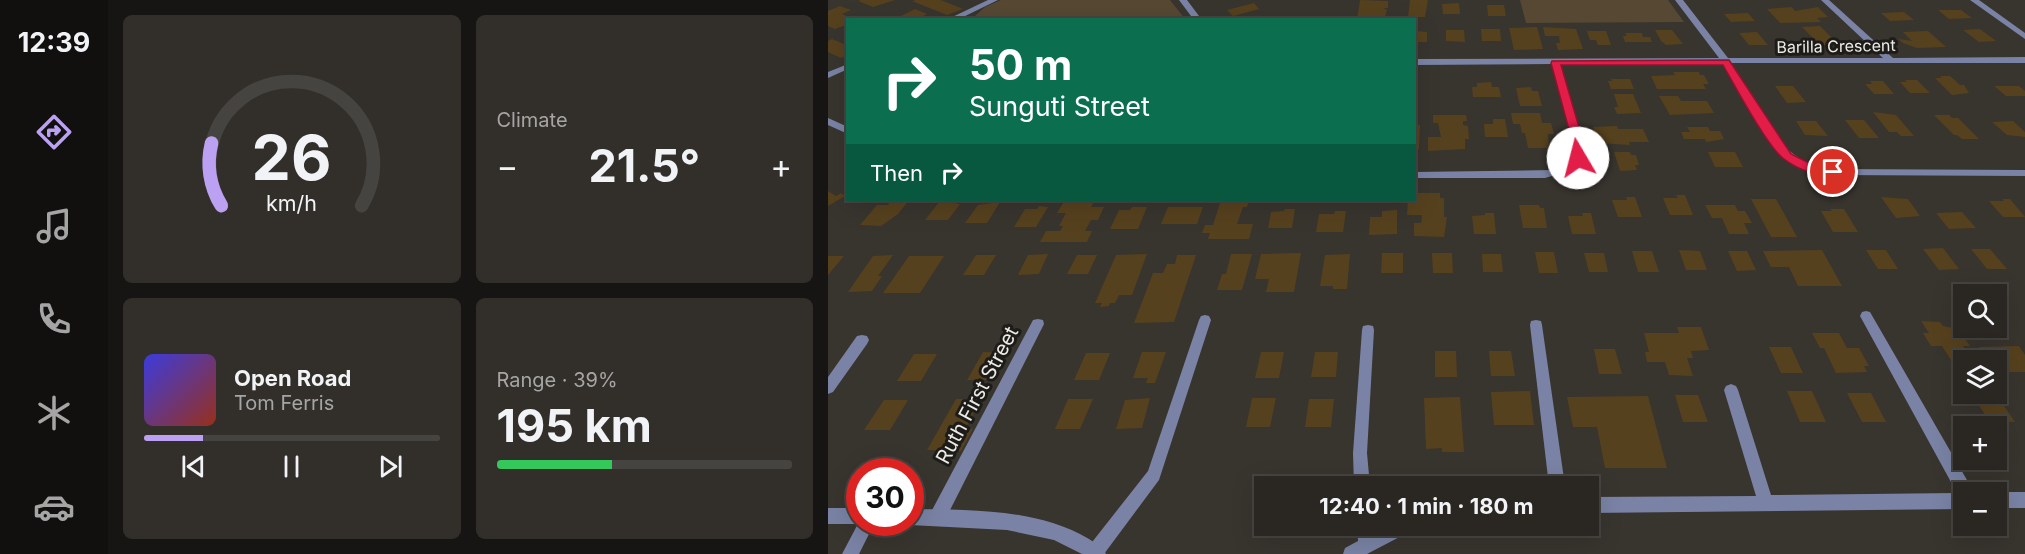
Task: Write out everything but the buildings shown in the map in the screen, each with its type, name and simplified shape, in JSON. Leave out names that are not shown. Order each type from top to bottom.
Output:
[{"type":"street","points":[[954,18],[993,0]]},
{"type":"street","points":[[1183,0],[1196,18]]},
{"type":"street","points":[[1679,0],[1726,62],[1778,146],[1787,156],[1810,168],[1833,172],[2025,173]]},
{"type":"street","points":[[1825,0],[1890,60]]},
{"type":"street","points":[[1974,0],[2025,37]]},
{"type":"street","name":"Barilla Crescent","points":[[1416,62],[2025,60]]},
{"type":"street","points":[[1416,175],[1545,175],[1561,172],[1571,166],[1578,158],[1580,148],[1556,63]]},
{"type":"street","points":[[828,75],[846,67]]},
{"type":"street","points":[[828,121],[846,130]]},
{"type":"street","points":[[1866,316],[1959,482]]},
{"type":"street","points":[[924,518],[1018,521],[1059,532],[1096,553],[1154,475],[1205,320]]},
{"type":"street","name":"Ruth First Street","points":[[937,518],[1038,324]]},
{"type":"street","points":[[1536,325],[1556,476]]},
{"type":"street","points":[[1361,476],[1360,453],[1368,330]]},
{"type":"street","points":[[828,388],[862,340]]},
{"type":"street","points":[[1731,390],[1766,504]]},
{"type":"street","points":[[2007,500],[2025,500]]},
{"type":"street","points":[[1599,506],[1953,501]]},
{"type":"street","points":[[828,516],[846,516]]},
{"type":"street","points":[[850,554],[860,536]]},
{"type":"street","points":[[1366,536],[1366,545]]},
{"type":"street","points":[[1351,554],[1384,536]]},
{"type":"shaded area","points":[[1001,0],[1170,0],[1184,18],[976,18],[975,16],[985,7]]},
{"type":"shaded area","points":[[1520,0],[1668,0],[1684,22],[1526,23]]},
{"type":"route","points":[[1578,158],[1580,148],[1556,63],[1726,62],[1778,146],[1787,156],[1810,168],[1833,172]]}]
